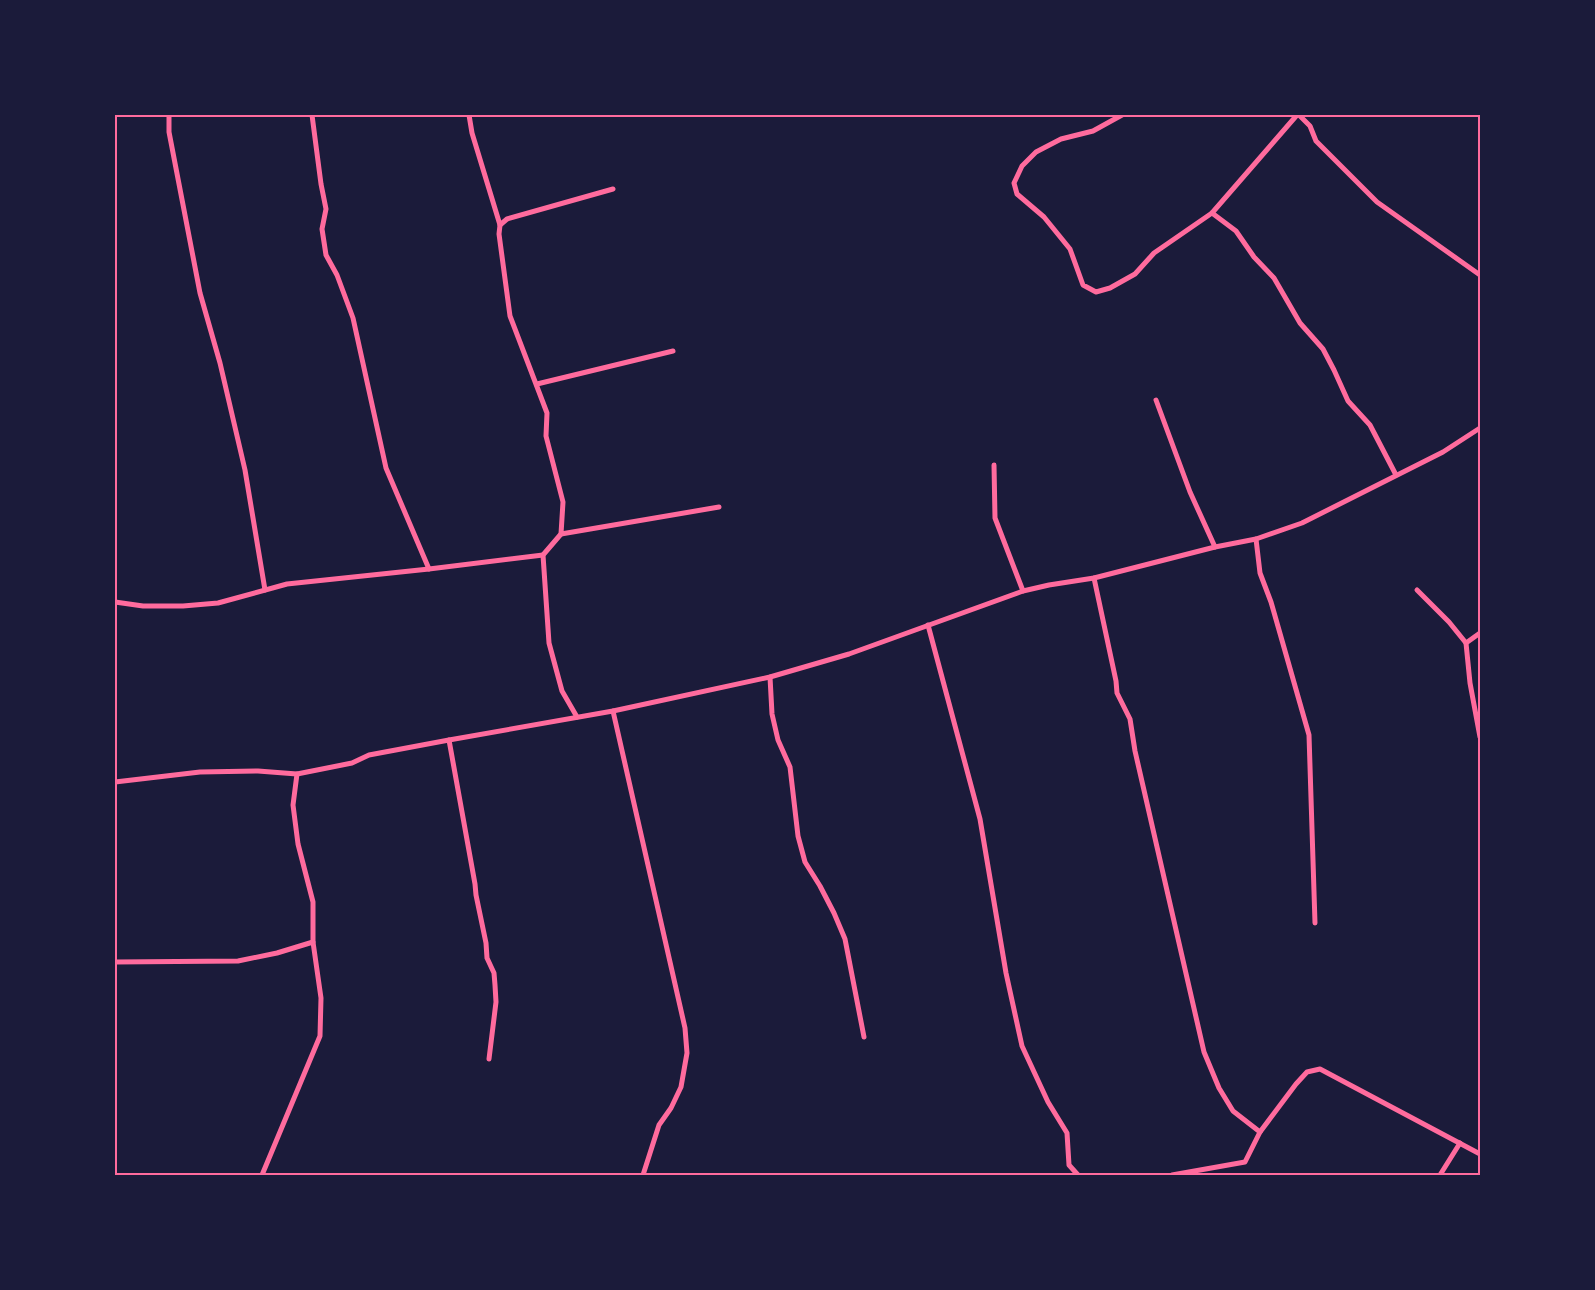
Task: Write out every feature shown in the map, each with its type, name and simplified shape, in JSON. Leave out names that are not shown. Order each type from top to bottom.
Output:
[{"type":"street","points":[[169,115],[169,132],[198,284],[220,363],[245,470],[265,590]]},
{"type":"street","points":[[312,115],[326,209],[322,229],[326,255],[337,275],[352,318],[386,468],[429,569]]},
{"type":"street","points":[[469,115],[472,133],[500,226],[499,234],[510,316],[548,413],[546,436],[563,502],[560,534],[543,555],[549,643],[562,691],[577,718]]},
{"type":"street","points":[[1122,115],[1093,131],[1061,140],[1036,152],[1022,166],[1014,183],[1017,194],[1044,217],[1070,249],[1082,285],[1096,292],[1110,288],[1135,274],[1154,253],[1212,213],[1298,115],[1310,126],[1316,141],[1377,202],[1480,275]]},
{"type":"street","points":[[500,226],[507,219],[614,189]]},
{"type":"street","points":[[1212,213],[1236,231],[1254,257],[1274,278],[1300,323],[1322,349],[1348,401],[1370,426],[1396,475]]},
{"type":"street","points":[[537,384],[673,350]]},
{"type":"street","points":[[1156,400],[1190,492],[1215,547]]},
{"type":"street","points":[[115,782],[200,772],[258,771],[297,774],[352,763],[369,755],[613,711],[770,677],[848,654],[1023,591],[1094,578],[1215,547],[1256,539],[1302,523],[1443,452],[1480,428]]},
{"type":"street","points":[[994,465],[995,518],[1023,591]]},
{"type":"street","points":[[560,534],[719,507]]},
{"type":"street","points":[[1256,539],[1260,573],[1271,602],[1309,735],[1315,923]]},
{"type":"street","points":[[115,602],[143,606],[183,606],[218,603],[287,584],[543,555]]},
{"type":"street","points":[[1094,578],[1117,693],[1130,719],[1135,750],[1204,1052],[1220,1088],[1233,1111],[1260,1132]]},
{"type":"street","points":[[1418,590],[1449,622],[1466,644],[1470,683],[1480,737]]},
{"type":"street","points":[[928,625],[980,819],[1006,973],[1022,1046],[1048,1102],[1067,1133],[1069,1165],[1078,1175]]},
{"type":"street","points":[[1466,644],[1480,633]]},
{"type":"street","points":[[770,677],[772,714],[778,740],[790,767],[798,836],[804,862],[820,886],[845,939],[864,1037]]},
{"type":"street","points":[[613,711],[685,1028],[687,1053],[681,1087],[660,1125],[643,1175]]},
{"type":"street","points":[[448,740],[487,958],[494,973],[496,1002],[489,1059]]},
{"type":"street","points":[[262,1175],[320,1036],[320,998],[313,942],[313,902],[298,844],[293,805],[297,774]]},
{"type":"street","points":[[115,962],[238,961],[277,953],[313,942]]},
{"type":"street","points":[[1172,1175],[1245,1162],[1260,1132],[1296,1084],[1307,1072],[1320,1068],[1480,1154]]},
{"type":"street","points":[[1440,1175],[1460,1144]]}]
